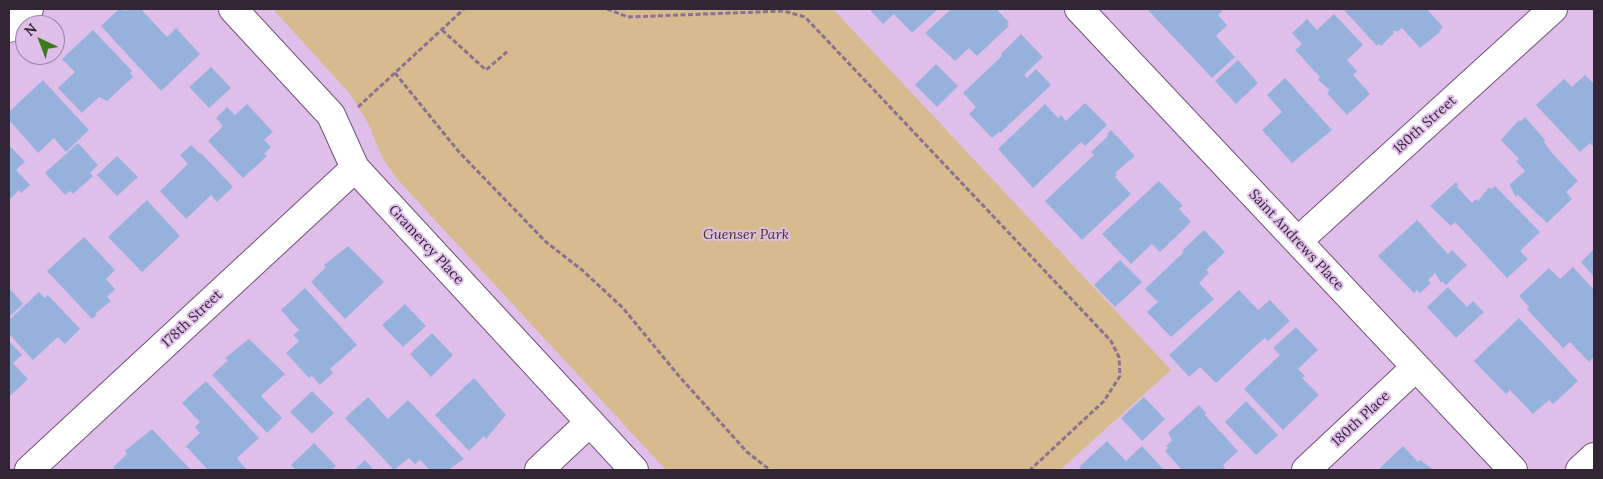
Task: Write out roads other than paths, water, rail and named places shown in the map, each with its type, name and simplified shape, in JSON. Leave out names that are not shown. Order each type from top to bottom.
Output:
[{"type":"street","points":[[9,28],[30,9]]},
{"type":"street","name":"Gramercy Place","points":[[233,9],[331,115],[354,168],[634,470]]},
{"type":"street","name":"Saint Andrews Place","points":[[1080,9],[1513,470]]},
{"type":"street","name":"180th Street","points":[[1298,241],[1553,9]]},
{"type":"street","name":"178th Street","points":[[29,470],[354,168]]},
{"type":"street","name":"180th Place","points":[[1306,470],[1416,367]]},
{"type":"street","points":[[539,470],[590,422]]},
{"type":"street","points":[[1580,470],[1594,457]]},
{"type":"park label","name":"Guenser Park","points":[[746,235]]}]
